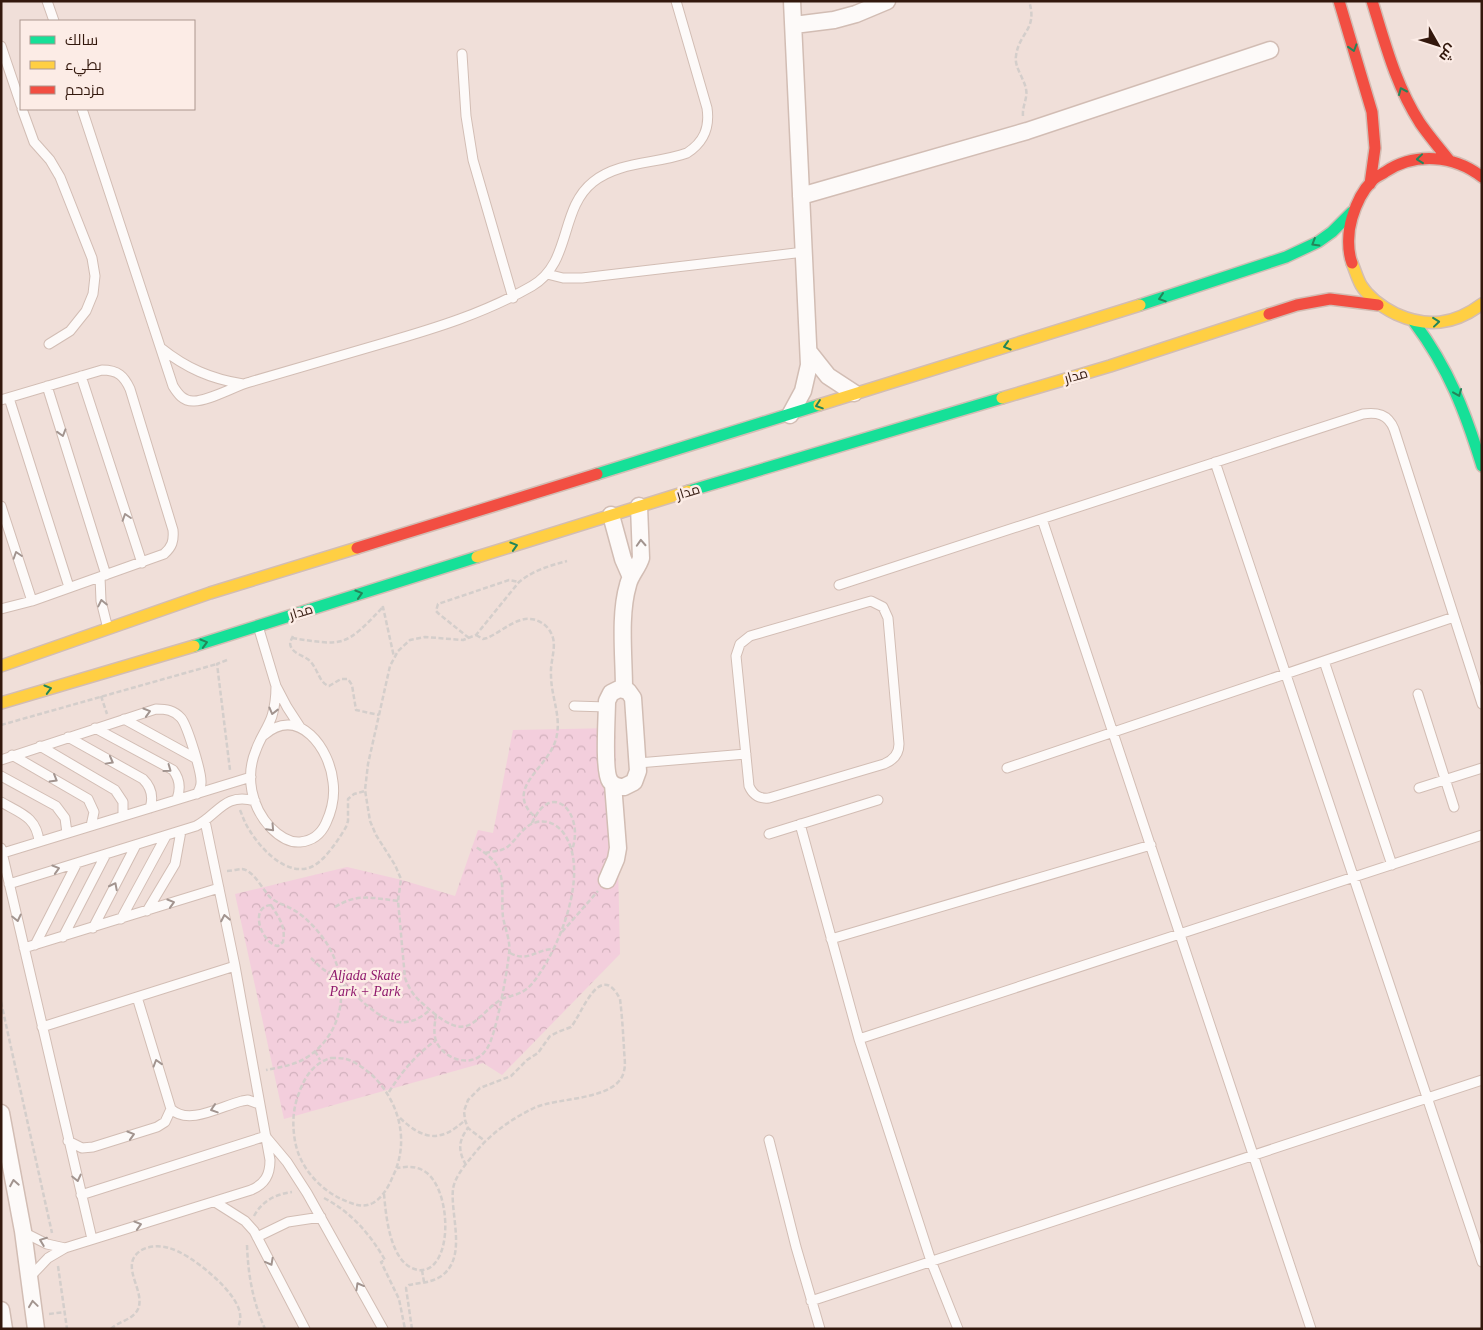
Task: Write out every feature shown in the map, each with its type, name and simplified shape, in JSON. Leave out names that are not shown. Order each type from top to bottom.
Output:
[{"type":"street","points":[[790,415],[798,403],[807,378],[809,352],[792,1]]},
{"type":"street","points":[[794,25],[834,20],[856,14],[887,1]]},
{"type":"street","points":[[1339,1],[1372,112],[1375,148],[1370,184]]},
{"type":"street","points":[[1372,1],[1396,77],[1404,96],[1424,130],[1449,160]]},
{"type":"street","points":[[801,196],[1027,131],[1270,50]]},
{"type":"street","points":[[1480,175],[1464,165],[1449,160],[1424,158],[1400,164],[1379,176],[1370,184],[1352,212],[1347,237],[1350,263],[1361,286],[1378,305],[1401,318],[1414,322],[1428,323],[1454,319],[1467,314],[1482,304]]},
{"type":"street","points":[[1,666],[220,590],[790,415],[854,393],[1150,302],[1286,257],[1318,242],[1332,232],[1352,212]]},
{"type":"street","name":"مدار","points":[[1,703],[219,639],[258,625],[639,506],[1110,366],[1297,305],[1330,299],[1378,305]]},
{"type":"street","points":[[1414,322],[1438,354],[1457,390],[1482,466]]},
{"type":"street","points":[[809,352],[828,376],[854,393]]},
{"type":"street","points":[[624,689],[624,610],[630,575],[639,565],[641,558],[639,506]]},
{"type":"street","points":[[611,515],[622,559],[630,575]]},
{"type":"street","points":[[607,880],[616,859],[618,848],[613,784],[607,774],[607,701],[611,693],[624,689],[633,698],[638,771],[634,782],[624,787],[613,784]]},
{"type":"street","points":[[1,1113],[23,1231],[36,1329]]},
{"type":"street","points":[[1,1310],[4,1329]]},
{"type":"lane","points":[[47,1],[54,20]]},
{"type":"lane","points":[[82,110],[173,386],[177,394],[184,399],[200,400],[243,384],[457,321],[513,298],[547,274],[561,249],[575,204],[593,182],[619,169],[687,153],[694,148],[705,134],[707,108],[676,1]]},
{"type":"lane","points":[[1,46],[20,101]]},
{"type":"lane","points":[[462,54],[466,116],[473,160],[513,298]]},
{"type":"lane","points":[[23,110],[34,142],[50,160],[60,177],[92,258],[95,276],[93,294],[86,311],[70,331],[49,344]]},
{"type":"lane","points":[[547,274],[563,278],[582,278],[804,252]]},
{"type":"lane","points":[[161,348],[175,360],[199,373],[243,384]]},
{"type":"lane","points":[[1,609],[32,601],[142,563],[164,554],[170,548],[174,539],[173,530],[130,390],[120,373],[111,370],[102,370],[5,399],[69,587]]},
{"type":"lane","points":[[81,376],[142,563]]},
{"type":"lane","points":[[47,386],[103,576],[101,601],[108,629]]},
{"type":"lane","points":[[839,585],[1363,414],[1377,413],[1386,417],[1394,429],[1482,704]]},
{"type":"lane","points":[[1216,462],[1482,1262]]},
{"type":"lane","points":[[1,506],[32,601]]},
{"type":"lane","points":[[1042,519],[1311,1329]]},
{"type":"lane","points":[[871,601],[882,606],[888,618],[899,744],[899,749],[894,759],[884,764],[764,799],[759,798],[751,791],[746,754],[736,656],[740,644],[750,636],[865,602],[871,601]]},
{"type":"lane","points":[[1007,768],[1454,617]]},
{"type":"lane","points":[[258,625],[276,686],[300,727],[320,746],[332,772],[334,794],[332,806],[324,827],[314,838],[308,841],[294,842],[280,837],[268,825],[254,801],[250,777],[253,759],[274,706],[276,686]]},
{"type":"lane","points":[[1324,661],[1392,865]]},
{"type":"lane","points":[[1418,694],[1454,807]]},
{"type":"lane","points":[[574,706],[607,707]]},
{"type":"lane","points":[[1,760],[156,709],[166,709],[175,713],[187,728],[202,782],[197,794]]},
{"type":"lane","points":[[124,719],[195,758]]},
{"type":"lane","points":[[264,734],[277,726],[285,724],[300,727]]},
{"type":"lane","points":[[95,728],[172,770],[180,787],[177,799]]},
{"type":"lane","points":[[68,737],[143,779],[150,789],[152,802],[150,808]]},
{"type":"lane","points":[[40,746],[115,790],[123,802],[123,816]]},
{"type":"lane","points":[[638,763],[746,754]]},
{"type":"lane","points":[[12,755],[88,799],[94,812],[91,826]]},
{"type":"lane","points":[[1419,788],[1482,768]]},
{"type":"lane","points":[[1,776],[56,806],[65,818],[66,833]]},
{"type":"lane","points":[[92,1239],[61,1113],[2,850],[39,842],[250,777]]},
{"type":"lane","points":[[10,884],[196,826],[224,803],[242,799],[254,801]]},
{"type":"lane","points":[[769,834],[878,800]]},
{"type":"lane","points":[[1,802],[31,820],[36,826],[39,842]]},
{"type":"lane","points":[[23,1231],[56,1249],[65,1248],[215,1202],[251,1190],[264,1182],[270,1168],[266,1136],[235,966],[205,820]]},
{"type":"lane","points":[[800,824],[859,1038],[931,1261],[958,1329]]},
{"type":"lane","points":[[147,911],[175,864],[181,831]]},
{"type":"lane","points":[[121,919],[166,836]]},
{"type":"lane","points":[[859,1038],[1482,836]]},
{"type":"lane","points":[[93,928],[136,845]]},
{"type":"lane","points":[[832,939],[1151,845]]},
{"type":"lane","points":[[63,937],[106,854]]},
{"type":"lane","points":[[35,945],[77,863]]},
{"type":"lane","points":[[24,948],[219,888]]},
{"type":"lane","points":[[42,1027],[235,966]]},
{"type":"lane","points":[[68,1141],[77,1146],[88,1148],[157,1128],[168,1118],[171,1109],[137,997]]},
{"type":"lane","points":[[811,1301],[1482,1080]]},
{"type":"lane","points":[[171,1109],[179,1115],[190,1117],[242,1100],[259,1104]]},
{"type":"lane","points":[[266,1136],[287,1162],[307,1193],[383,1329]]},
{"type":"lane","points":[[81,1195],[266,1136]]},
{"type":"lane","points":[[769,1140],[782,1194],[820,1329]]},
{"type":"lane","points":[[215,1202],[250,1226],[305,1329]]},
{"type":"lane","points":[[257,1237],[288,1222],[321,1217]]},
{"type":"lane","points":[[29,1278],[56,1249]]},
{"type":"path","points":[[1027,131],[1022,107],[1027,92],[1016,58],[1020,44],[1032,22],[1029,1]]},
{"type":"path","points":[[532,823],[546,821],[559,828],[564,833],[572,851],[574,883],[561,933],[540,973],[529,987],[515,995],[502,999],[477,1021],[462,1027],[449,1024],[416,998],[405,978],[398,902],[400,887],[399,871],[376,835],[370,821],[365,790],[368,764],[390,666],[403,644],[417,637],[470,639],[476,635],[519,582],[536,570],[567,561]]},
{"type":"path","points":[[470,639],[436,611],[438,604],[509,580],[519,582]]},
{"type":"path","points":[[384,607],[394,658]]},
{"type":"path","points":[[374,610],[384,607]]},
{"type":"path","points":[[292,638],[331,643],[347,640],[361,631],[384,607]]},
{"type":"path","points":[[476,635],[483,639],[487,638],[526,618],[540,621],[550,631],[553,638],[551,676],[558,714],[558,733],[547,759],[527,782],[523,794],[526,807],[535,817]]},
{"type":"path","points":[[298,634],[292,638],[291,647],[293,651],[310,661],[325,685],[329,686],[342,678],[348,679],[352,685],[356,710],[379,714]]},
{"type":"path","points":[[1,725],[227,660]]},
{"type":"path","points":[[217,664],[232,783]]},
{"type":"path","points":[[101,696],[110,724]]},
{"type":"path","points":[[235,800],[248,828],[260,844],[288,867],[304,869],[318,864],[323,858],[346,827],[348,821],[348,799],[354,794],[365,790]]},
{"type":"path","points":[[485,852],[506,848],[532,823],[535,817],[548,804],[558,803],[568,808],[575,826],[576,835],[572,851]]},
{"type":"path","points":[[436,1014],[434,1032],[436,1040],[446,1054],[453,1058],[471,1060],[486,1051],[491,1041],[502,999],[510,953],[503,916],[500,874],[494,862],[485,852],[476,848]]},
{"type":"path","points":[[216,873],[242,869],[249,871],[272,899],[297,913],[315,927],[329,948],[340,973],[342,983],[337,1018],[326,1038],[315,1051],[289,1065],[253,1073]]},
{"type":"path","points":[[561,933],[607,880]]},
{"type":"path","points":[[335,907],[344,902],[363,897],[398,902]]},
{"type":"path","points":[[270,905],[272,899]]},
{"type":"path","points":[[270,905],[281,919],[284,931],[283,942],[278,946],[274,946],[260,928],[260,910],[270,905]]},
{"type":"path","points":[[510,953],[523,958],[548,949],[554,949]]},
{"type":"path","points":[[311,958],[327,972],[333,974],[340,973]]},
{"type":"path","points":[[342,983],[378,1014],[394,1022],[404,1023],[422,1018],[430,1010]]},
{"type":"path","points":[[412,1329],[406,1288],[408,1285],[439,1278],[451,1264],[455,1254],[456,1222],[453,1189],[466,1165],[485,1141],[516,1118],[535,1107],[550,1102],[602,1093],[621,1079],[624,1071],[624,1060],[620,999],[617,991],[607,986],[600,986],[586,999],[571,1027],[550,1036],[538,1053],[526,1060],[511,1076],[489,1084],[473,1094],[465,1106],[464,1120],[468,1128],[485,1141]]},
{"type":"path","points":[[1,1002],[56,1249],[67,1329]]},
{"type":"path","points":[[388,1093],[409,1064],[436,1040]]},
{"type":"path","points":[[315,1051],[320,1061]]},
{"type":"path","points":[[331,1058],[358,1064],[381,1084],[388,1093],[399,1117],[400,1151],[397,1168],[384,1193],[373,1203],[361,1206],[343,1200],[326,1191],[312,1177],[302,1161],[295,1142],[293,1123],[295,1104],[302,1086],[312,1069],[320,1061],[331,1058]]},
{"type":"path","points":[[399,1117],[418,1133],[431,1136],[444,1134],[455,1129],[464,1120]]},
{"type":"path","points":[[466,1165],[461,1156],[459,1146],[462,1136],[468,1128]]},
{"type":"path","points":[[384,1193],[389,1229],[399,1255],[414,1269],[428,1269],[435,1263],[444,1246],[445,1224],[443,1206],[434,1180],[427,1173],[419,1168],[409,1166],[397,1168]]},
{"type":"path","points":[[265,1329],[258,1314],[251,1290],[247,1243],[250,1226],[257,1211],[268,1200],[283,1193],[307,1193],[320,1196],[344,1210],[372,1239],[385,1260],[381,1262],[399,1299],[405,1329]]},
{"type":"path","points":[[111,1329],[134,1315],[138,1308],[139,1299],[131,1268],[133,1260],[138,1252],[154,1247],[168,1247],[183,1254],[216,1279],[238,1306],[240,1314],[238,1329]]},
{"type":"path","points":[[422,1270],[424,1282]]},
{"type":"green space","name":"Aljada Skate Park + Park","points":[[615,728],[620,954],[502,1075],[483,1063],[284,1119],[235,894],[347,867],[402,880],[455,896],[478,830],[493,833],[513,730]]},
{"type":"traffic: fast","points":[[1140,305],[1286,257],[1318,242],[1332,232],[1352,212]]},
{"type":"traffic: fast","points":[[1414,322],[1437,357],[1455,391],[1482,466]]},
{"type":"traffic: fast","points":[[689,491],[1002,398]]},
{"type":"traffic: fast","points":[[597,474],[819,405]]},
{"type":"traffic: fast","points":[[194,646],[477,557]]},
{"type":"traffic: slow","points":[[1352,263],[1364,290],[1376,302],[1407,318],[1429,323],[1451,320],[1472,311],[1482,304]]},
{"type":"traffic: slow","points":[[819,405],[1140,305]]},
{"type":"traffic: slow","points":[[1002,398],[1110,366],[1269,314]]},
{"type":"traffic: slow","points":[[477,557],[689,491]]},
{"type":"traffic: slow","points":[[1,666],[210,593],[357,548]]},
{"type":"traffic: slow","points":[[1,703],[194,646]]},
{"type":"traffic: jam","points":[[1339,1],[1372,112],[1375,148],[1370,184]]},
{"type":"traffic: jam","points":[[1372,1],[1392,64],[1404,94],[1420,123],[1449,160]]},
{"type":"traffic: jam","points":[[1352,263],[1349,252],[1352,218],[1362,193],[1376,177],[1409,161],[1421,159],[1447,160],[1459,164],[1482,177]]},
{"type":"traffic: jam","points":[[1269,314],[1297,305],[1330,299],[1378,305]]},
{"type":"traffic: jam","points":[[357,548],[597,474]]}]
